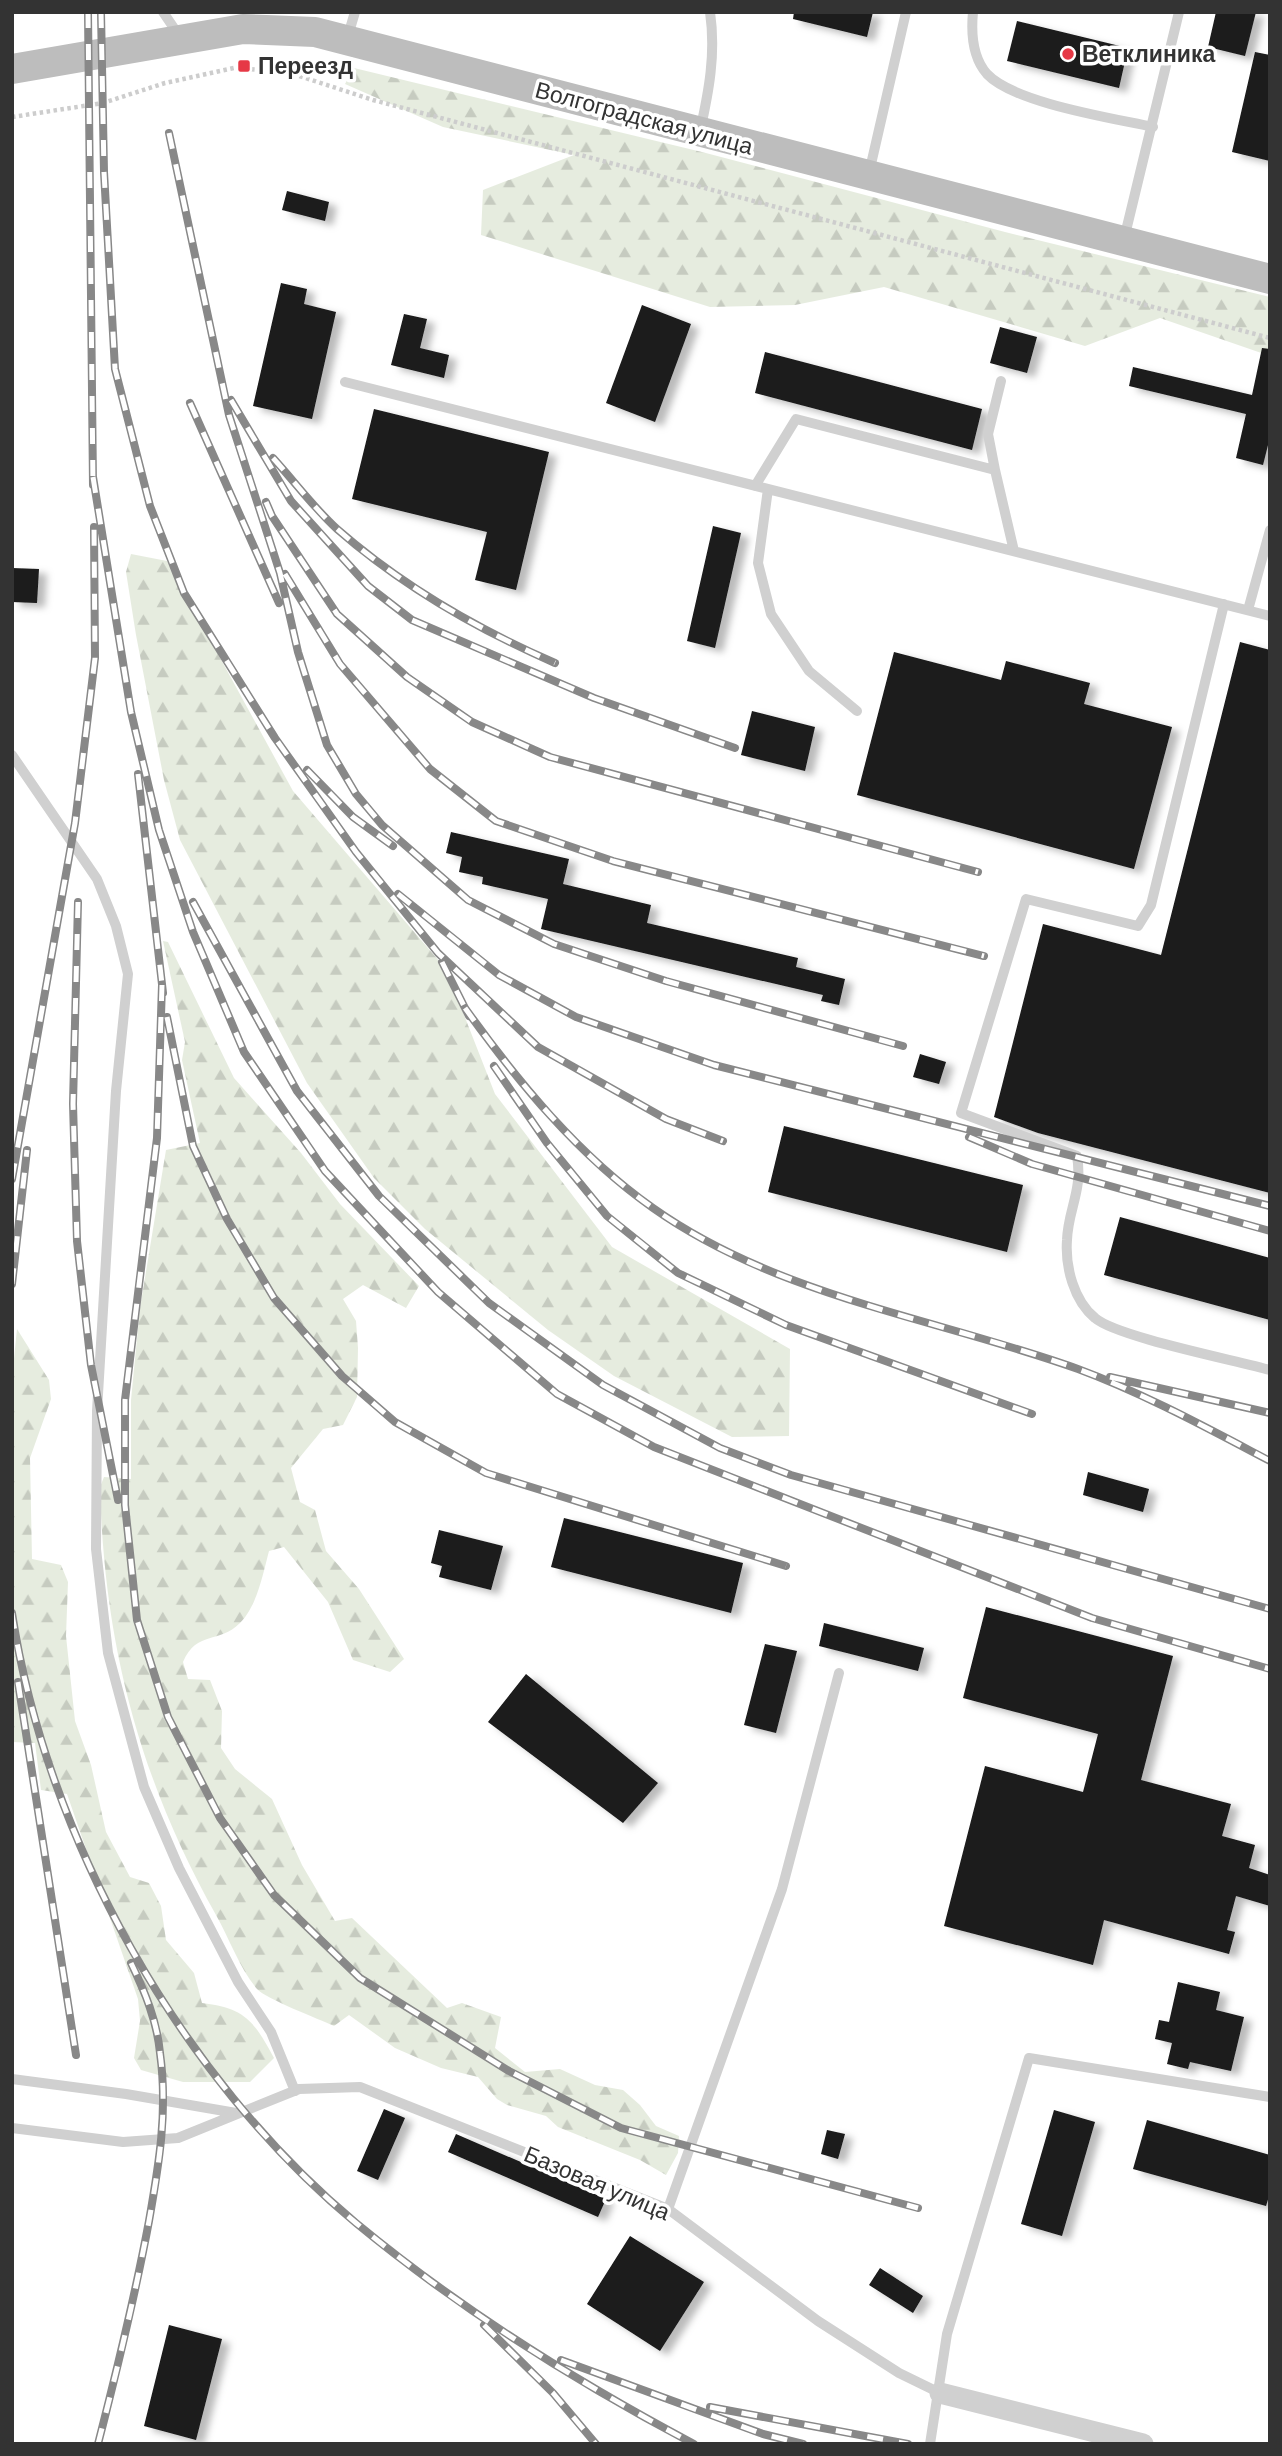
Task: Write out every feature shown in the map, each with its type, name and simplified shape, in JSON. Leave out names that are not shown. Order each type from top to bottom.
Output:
[{"type":"main road","name":"Волгоградская улица","points":[[12,69],[243,29],[315,32],[351,25],[700,134],[1270,279]]},
{"type":"street","name":"Базовая улица","points":[[940,2393],[1143,2444]]},
{"type":"lane","points":[[163,12],[181,40]]},
{"type":"lane","points":[[700,134],[709,91],[714,39],[710,12]]},
{"type":"lane","points":[[868,177],[906,12]]},
{"type":"lane","points":[[973,12],[970,39],[986,73],[1010,90],[1072,109],[1153,127]]},
{"type":"lane","points":[[1123,242],[1179,12]]},
{"type":"lane","points":[[1001,381],[988,434],[1014,551]]},
{"type":"lane","points":[[345,382],[1270,616]]},
{"type":"lane","points":[[755,486],[796,419],[995,470]]},
{"type":"lane","points":[[768,489],[758,563],[771,614],[809,671],[857,710]]},
{"type":"lane","points":[[1248,610],[1270,530]]},
{"type":"lane","points":[[1224,604],[1150,905],[1138,926],[1026,899],[961,1113],[1077,1156],[1081,1178],[1067,1240],[1070,1275],[1080,1302],[1097,1320],[1126,1332],[1270,1370]]},
{"type":"lane","points":[[12,755],[97,878],[116,926],[128,974],[117,1091],[97,1411],[96,1549],[108,1653],[123,1717],[144,1787],[179,1868],[239,1982],[271,2032],[295,2091]]},
{"type":"lane","points":[[668,2209],[782,1889],[839,1673]]},
{"type":"lane","points":[[930,2444],[947,2334],[1029,2058],[1270,2097]]},
{"type":"lane","points":[[12,2079],[126,2094],[191,2108],[238,2113]]},
{"type":"lane","name":"Базовая улица","points":[[12,2128],[136,2141],[178,2138],[295,2091],[360,2087],[668,2209],[818,2321],[899,2373],[940,2393]]},
{"type":"path","points":[[12,117],[103,103],[165,83],[234,68],[287,72],[373,100],[1270,338]]},
{"type":"green space","points":[[354,68],[702,152],[1005,232],[1270,297],[1270,356],[1160,318],[1085,346],[884,287],[795,305],[710,307],[481,235],[483,190],[574,155],[443,127],[345,84]]},
{"type":"green space","points":[[131,554],[167,561],[293,791],[446,969],[495,1094],[612,1247],[790,1349],[789,1436],[732,1437],[614,1376],[548,1330],[425,1229],[374,1178],[307,1083],[180,840],[164,780],[136,635],[126,572]]},
{"type":"green space","points":[[163,941],[168,942],[234,1078],[301,1153],[340,1204],[419,1286],[406,1308],[363,1285],[343,1299],[356,1321],[357,1397],[343,1425],[323,1429],[291,1468],[300,1502],[315,1510],[326,1551],[359,1589],[404,1659],[390,1672],[353,1660],[328,1602],[284,1547],[269,1551],[255,1599],[240,1623],[224,1633],[202,1641],[189,1652],[183,1662],[188,1679],[210,1680],[222,1711],[221,1748],[235,1769],[272,1799],[302,1865],[335,1921],[352,1918],[447,2008],[462,2003],[501,2017],[495,2048],[525,2072],[560,2069],[595,2085],[623,2090],[640,2105],[656,2126],[679,2136],[678,2153],[666,2175],[640,2160],[558,2127],[546,2116],[507,2105],[497,2099],[478,2077],[441,2068],[395,2048],[349,2015],[334,2026],[262,1993],[240,1963],[189,1864],[166,1812],[147,1761],[118,1655],[103,1545],[100,1487],[104,1477],[131,1479],[131,1400],[140,1308],[166,1150],[200,1143],[182,1060],[185,1042]]},
{"type":"green space","points":[[17,1329],[49,1380],[51,1399],[30,1458],[32,1559],[61,1565],[68,1582],[66,1636],[75,1721],[91,1765],[106,1832],[130,1877],[149,1883],[161,1906],[166,1940],[194,1973],[202,2003],[229,2008],[247,2018],[267,2045],[274,2058],[250,2082],[183,2082],[141,2070],[134,2058],[140,2021],[138,1999],[67,1794],[41,1790],[35,1743],[12,1742],[12,1378]]},
{"type":"building","points":[[794,12],[873,12],[867,37],[793,19]]},
{"type":"building","points":[[1216,12],[1256,12],[1245,56],[1208,47]]},
{"type":"building","name":"Ветклиника","points":[[1017,21],[1128,48],[1119,88],[1007,61]]},
{"type":"building","points":[[1255,52],[1270,55],[1270,161],[1232,152]]},
{"type":"building","points":[[287,191],[329,202],[325,221],[282,210]]},
{"type":"building","points":[[281,283],[307,289],[304,304],[336,312],[312,419],[253,406]]},
{"type":"building","points":[[642,305],[691,324],[655,422],[606,403]]},
{"type":"building","points":[[404,314],[427,319],[420,348],[449,355],[444,378],[391,365]]},
{"type":"building","points":[[1000,327],[1037,337],[1027,373],[990,363]]},
{"type":"building","points":[[1262,348],[1270,349],[1270,437],[1263,465],[1236,458],[1246,414],[1129,386],[1133,367],[1252,395]]},
{"type":"building","points":[[765,352],[982,409],[972,450],[755,393]]},
{"type":"building","points":[[374,409],[549,452],[516,590],[475,580],[487,532],[352,499]]},
{"type":"building","points":[[713,526],[741,533],[715,648],[687,641]]},
{"type":"building","points":[[12,568],[39,569],[37,603],[12,602]]},
{"type":"building","points":[[1240,642],[1270,650],[1270,1193],[1038,1133],[994,1117],[1043,924],[1161,955]]},
{"type":"building","points":[[894,652],[1001,680],[1006,661],[1090,683],[1084,704],[1172,727],[1134,869],[857,795]]},
{"type":"building","points":[[752,711],[815,727],[805,771],[741,755]]},
{"type":"building","points":[[451,832],[569,859],[563,884],[651,905],[647,923],[798,958],[796,967],[845,979],[839,1005],[821,1001],[823,995],[541,929],[548,899],[482,884],[483,877],[459,872],[462,857],[446,853]]},
{"type":"building","points":[[920,1054],[946,1062],[939,1084],[913,1077]]},
{"type":"building","points":[[784,1126],[1023,1185],[1007,1252],[768,1192]]},
{"type":"building","points":[[1120,1217],[1270,1258],[1270,1320],[1104,1275]]},
{"type":"building","points":[[1088,1472],[1149,1489],[1143,1512],[1083,1495]]},
{"type":"building","points":[[564,1518],[743,1563],[731,1613],[551,1567]]},
{"type":"building","points":[[439,1530],[503,1546],[491,1590],[439,1577],[442,1566],[431,1563]]},
{"type":"building","points":[[986,1607],[1173,1656],[1141,1780],[1231,1804],[1222,1836],[1255,1845],[1249,1868],[1270,1875],[1270,1906],[1236,1896],[1227,1930],[1235,1932],[1229,1954],[1104,1920],[1093,1965],[944,1926],[985,1766],[1083,1792],[1098,1734],[963,1698]]},
{"type":"building","points":[[824,1623],[924,1648],[918,1671],[819,1646]]},
{"type":"building","points":[[765,1644],[797,1651],[776,1733],[744,1725]]},
{"type":"building","points":[[526,1674],[658,1783],[623,1823],[488,1722]]},
{"type":"building","points":[[1178,1982],[1220,1992],[1216,2010],[1244,2017],[1231,2071],[1190,2062],[1188,2069],[1167,2064],[1172,2043],[1155,2039],[1159,2020],[1169,2022]]},
{"type":"building","points":[[384,2109],[405,2118],[378,2180],[357,2171]]},
{"type":"building","points":[[1054,2110],[1095,2122],[1062,2236],[1021,2224]]},
{"type":"building","points":[[1147,2120],[1270,2155],[1270,2193],[1266,2206],[1133,2169]]},
{"type":"building","points":[[827,2130],[845,2134],[838,2159],[821,2154]]},
{"type":"building","points":[[456,2134],[606,2199],[598,2217],[448,2152]]},
{"type":"building","points":[[630,2236],[704,2282],[660,2351],[587,2304]]},
{"type":"building","points":[[880,2268],[923,2296],[913,2313],[869,2285]]},
{"type":"building","points":[[169,2325],[222,2339],[196,2440],[144,2426]]},
{"type":"railway","points":[[88,12],[93,485]]},
{"type":"railway","points":[[101,12],[104,172],[115,369],[150,506],[184,593],[275,738],[356,852],[438,953],[538,1047],[666,1119],[723,1141]]},
{"type":"railway","points":[[169,133],[229,415],[280,573],[298,652],[327,745],[356,794],[382,825],[468,900],[554,944],[666,981],[903,1046]]},
{"type":"railway","points":[[231,400],[291,501],[368,586],[412,620],[594,698],[735,748]]},
{"type":"railway","points":[[190,403],[279,603]]},
{"type":"railway","points":[[273,458],[337,529],[387,569],[497,636],[555,663]]},
{"type":"railway","points":[[93,477],[131,712],[159,830],[193,932],[244,1052],[325,1171],[438,1292],[557,1394],[654,1447],[1092,1618],[1270,1669]]},
{"type":"railway","points":[[266,502],[272,516],[337,614],[407,677],[472,722],[550,757],[978,872]]},
{"type":"railway","points":[[12,1179],[75,823],[95,658],[94,527]]},
{"type":"railway","points":[[285,574],[340,664],[430,769],[496,821],[613,861],[984,956]]},
{"type":"railway","points":[[307,770],[353,817],[393,846]]},
{"type":"railway","points":[[138,774],[163,993]]},
{"type":"railway","points":[[398,894],[499,975],[576,1017],[714,1065],[1270,1206]]},
{"type":"railway","points":[[78,902],[73,1104],[77,1241],[91,1365],[118,1500]]},
{"type":"railway","points":[[193,902],[297,1091],[379,1196],[489,1303],[603,1385],[720,1448],[791,1475],[1270,1609]]},
{"type":"railway","points":[[442,962],[469,1016]]},
{"type":"railway","points":[[162,985],[157,1138],[125,1400],[125,1505],[137,1620],[168,1717],[220,1818],[274,1895],[360,1978],[509,2071],[621,2128],[918,2208]]},
{"type":"railway","points":[[465,1008],[528,1090],[599,1165],[653,1208],[702,1238],[753,1264],[805,1285],[1078,1369],[1176,1412],[1270,1461]]},
{"type":"railway","points":[[167,1017],[193,1146],[227,1219],[274,1298],[342,1376],[395,1422],[486,1473],[786,1566]]},
{"type":"railway","points":[[494,1066],[547,1143],[607,1216],[678,1273],[786,1325],[1032,1414]]},
{"type":"railway","points":[[969,1137],[1032,1164],[1270,1231]]},
{"type":"railway","points":[[12,1284],[27,1150]]},
{"type":"railway","points":[[1110,1377],[1270,1413]]},
{"type":"railway","points":[[12,1613],[29,1698],[55,1783],[89,1866],[131,1948],[179,2025],[233,2098],[292,2164],[356,2223],[396,2255],[519,2342],[694,2444]]},
{"type":"railway","points":[[18,1682],[76,2055]]},
{"type":"railway","points":[[98,2444],[138,2277],[153,2200],[161,2137],[163,2096],[158,2041],[150,2007],[131,1963]]},
{"type":"railway","points":[[484,2325],[553,2393],[596,2444]]},
{"type":"railway","points":[[561,2360],[763,2434],[803,2444]]},
{"type":"railway","points":[[710,2407],[908,2444]]},
{"type":"place","name":"Ветклиника","points":[[1068,54]]},
{"type":"place","name":"Переезд","points":[[244,66]]}]
